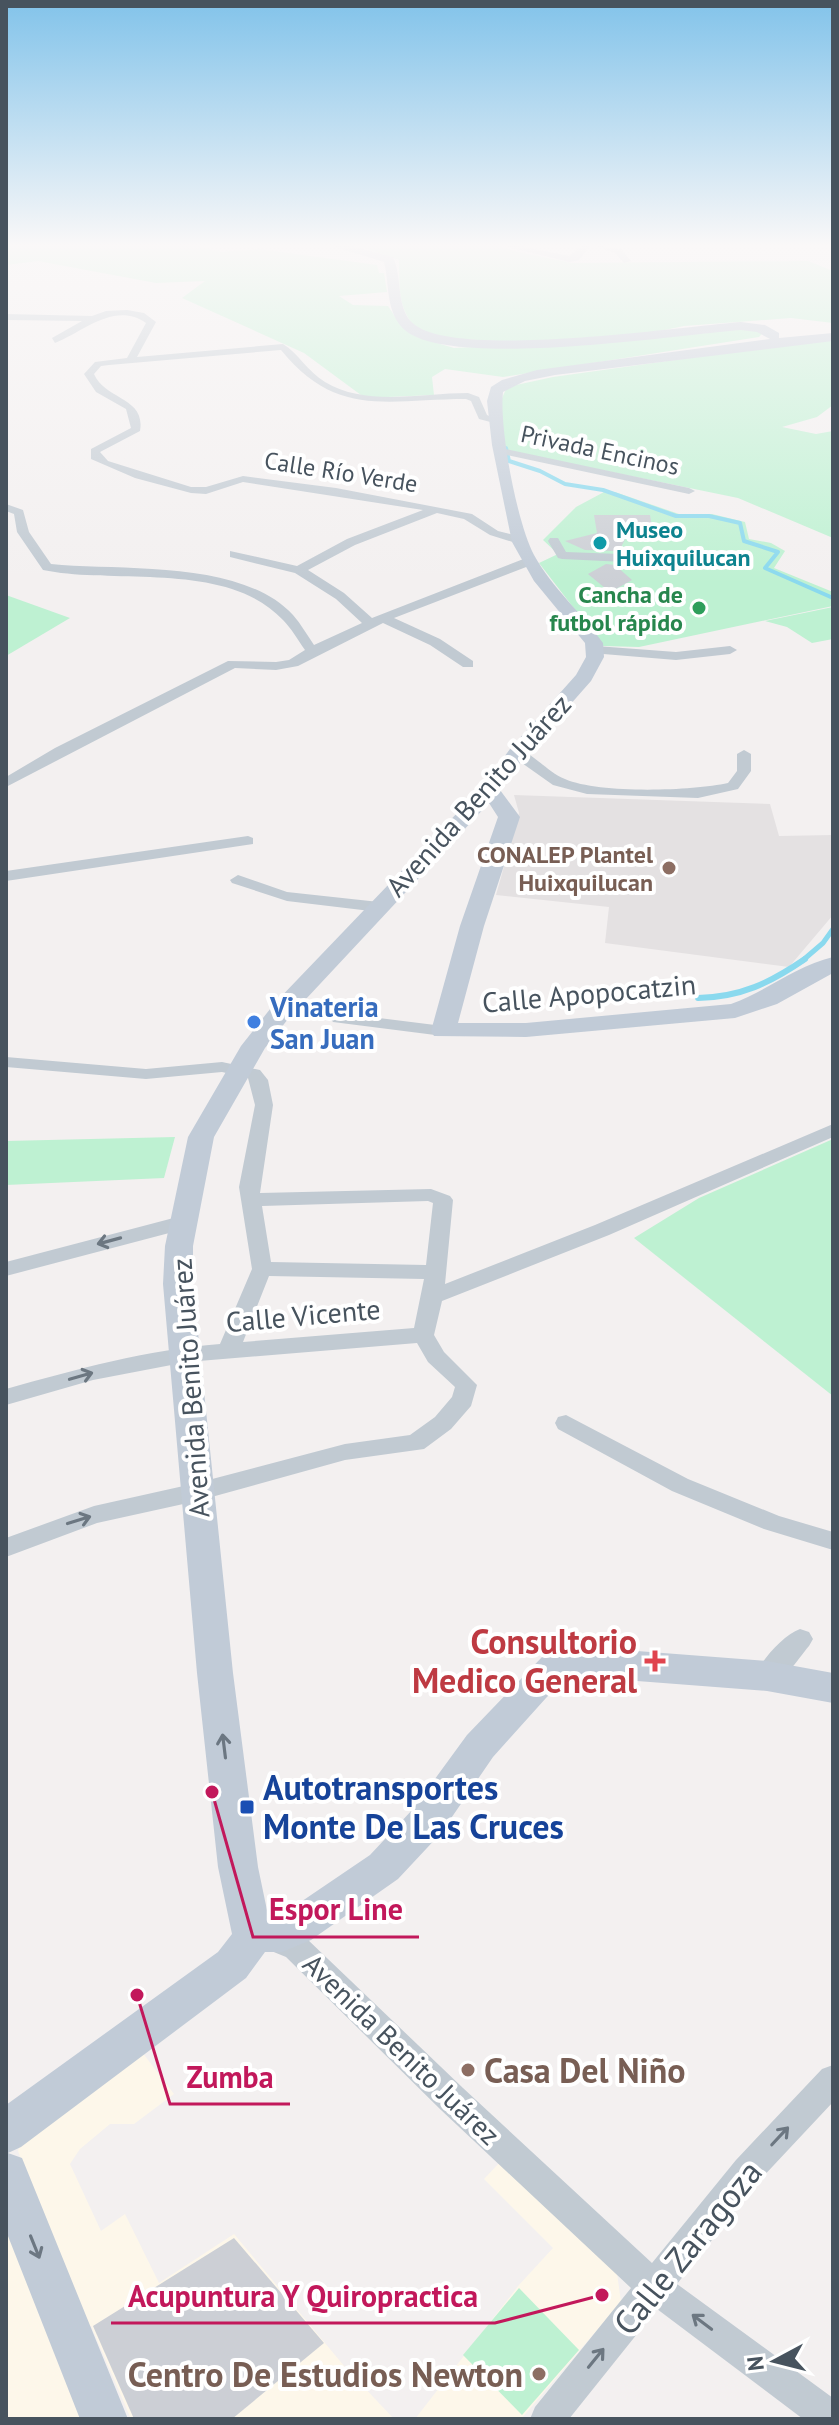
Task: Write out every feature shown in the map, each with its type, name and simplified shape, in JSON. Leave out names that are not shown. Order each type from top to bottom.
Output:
[{"type":"main road","points":[[596,650],[530,561],[519,540],[506,452],[494,422],[493,395],[499,386],[511,382],[659,358]]},
{"type":"main road","name":"Avenida Benito Juárez","points":[[252,1934],[235,1844],[178,1284],[179,1246],[188,1189],[201,1137],[254,1046],[283,1009],[489,791],[517,753],[584,677],[596,650]]},
{"type":"main road","points":[[443,1031],[472,926],[509,817],[489,791]]},
{"type":"main road","name":"Calle Apopocatzin","points":[[443,1031],[526,1030],[735,1011],[768,999],[805,976],[833,964]]},
{"type":"main road","points":[[6,2132],[232,1965],[247,1947],[252,1934],[282,1933],[297,1927],[384,1867],[427,1821],[501,1720],[556,1666],[585,1662],[767,1676],[833,1688]]},
{"type":"main road","points":[[6,2174],[104,2419]]},
{"type":"street","points":[[130,361],[161,358]]},
{"type":"street","points":[[292,358],[302,370],[334,391],[379,400],[468,396],[475,399],[483,417],[494,422]]},
{"type":"street","name":"Calle Río Verde","points":[[130,361],[98,364],[89,374],[91,382],[105,393],[129,404],[137,418],[136,429],[95,451],[95,457],[104,463],[193,490],[210,490],[230,481],[249,480],[437,509],[468,516],[489,531],[519,540]]},
{"type":"street","name":"Privada Encinos","points":[[506,452],[689,491]]},
{"type":"street","points":[[6,507],[19,512],[23,532],[47,567],[59,570],[159,572],[242,587],[287,616],[312,651]]},
{"type":"street","points":[[299,570],[351,542],[437,509]]},
{"type":"street","points":[[554,541],[562,555],[646,559]]},
{"type":"street","points":[[234,554],[299,570],[377,621],[435,642],[468,664]]},
{"type":"street","points":[[6,783],[60,751],[233,664],[276,666],[293,663],[377,621],[530,561]]},
{"type":"street","points":[[596,650],[676,656],[730,650]]},
{"type":"street","points":[[517,753],[572,788],[698,794],[733,786],[744,771],[744,754]]},
{"type":"street","points":[[6,876],[248,841]]},
{"type":"street","points":[[238,880],[251,888],[281,894],[379,907]]},
{"type":"street","name":"Calle Apopocatzin","points":[[339,1018],[443,1031]]},
{"type":"street","points":[[6,1062],[146,1074],[222,1067],[241,1069],[254,1074],[259,1080],[264,1105],[250,1179],[250,1200],[262,1269],[228,1351]]},
{"type":"street","points":[[433,1297],[616,1225],[833,1130]]},
{"type":"street","points":[[6,1548],[56,1526],[94,1515],[197,1492],[345,1452],[402,1446],[426,1439],[463,1400],[466,1385],[436,1357],[423,1335],[433,1297],[445,1205],[438,1196],[250,1200]]},
{"type":"street","points":[[6,1269],[185,1222]]},
{"type":"street","points":[[262,1269],[436,1272]]},
{"type":"street","name":"Calle Vicente","points":[[6,1397],[93,1372],[187,1354],[423,1335]]},
{"type":"street","points":[[566,1423],[680,1485],[772,1523],[833,1541]]},
{"type":"street","points":[[767,1676],[800,1639]]},
{"type":"street","name":"Avenida Benito Juárez","points":[[252,1934],[279,1938],[296,1947],[653,2286],[832,2419]]},
{"type":"street","name":"Calle Zaragoza","points":[[547,2419],[747,2171],[833,2080]]},
{"type":"shaded area","name":"CONALEP Plantel Huixquilucan","points":[[514,795],[770,804],[779,836],[833,835],[833,915],[789,967],[605,943],[609,907],[496,895],[519,813]]},
{"type":"shaded area","points":[[142,2052],[174,2094],[134,2124],[110,2124],[80,2149],[70,2164],[101,2231],[125,2214],[159,2283],[234,2234],[345,2367],[394,2419],[131,2419],[91,2326],[87,2325],[18,2151],[22,2139]]},
{"type":"shaded area","points":[[502,2160],[617,2273],[621,2302],[521,2419],[415,2419],[519,2285],[553,2248],[484,2179]]},
{"type":"shaded area","points":[[6,2228],[81,2419],[6,2419]]},
{"type":"green space","points":[[311,358],[624,358],[503,377],[445,369],[432,377],[434,395],[365,398]]},
{"type":"green space","points":[[688,358],[833,358],[833,405],[817,417],[782,427],[816,434],[833,431],[833,538],[738,498],[499,449],[498,407],[507,387],[553,377]]},
{"type":"green space","points":[[604,492],[615,492],[679,514],[712,514],[745,522],[749,539],[771,543],[785,551],[774,568],[833,592],[833,606],[639,647],[603,646],[539,563],[558,554],[543,540],[576,507]]},
{"type":"green space","points":[[6,595],[70,618],[6,656]]},
{"type":"green space","points":[[833,607],[833,639],[812,643],[787,627],[765,621]]},
{"type":"green space","points":[[175,1137],[164,1178],[6,1185],[6,1141]]},
{"type":"green space","points":[[833,1139],[833,1396],[634,1238],[699,1198]]},
{"type":"green space","points":[[519,2288],[579,2350],[522,2415],[463,2355]]},
{"type":"building","points":[[594,515],[650,515],[653,533],[629,532],[621,547],[615,551],[585,550],[565,541],[597,533]]},
{"type":"building","points":[[606,564],[615,565],[632,580],[616,589],[605,588],[588,574]]},
{"type":"building","points":[[234,2238],[324,2343],[232,2419],[134,2419],[93,2326]]},
{"type":"waterway","points":[[506,448],[509,461],[540,471],[565,484],[603,490],[676,516],[709,516],[740,523],[744,541],[778,552],[765,568],[833,598]]},
{"type":"waterway","points":[[802,961],[823,943],[833,929]]},
{"type":"waterway","points":[[698,998],[742,992],[780,975],[802,961]]},
{"type":"place","name":"Museo Huixquilucan","points":[[600,543]]},
{"type":"place","name":"Cancha de futbol rápido","points":[[699,608]]},
{"type":"place","name":"CONALEP Plantel Huixquilucan","points":[[669,868]]},
{"type":"place","name":"Vinateria San Juan","points":[[254,1022]]},
{"type":"place","name":"Consultorio Medico General","points":[[655,1661]]},
{"type":"place","name":"Espor Line","points":[[212,1792]]},
{"type":"place","name":"Autotransportes Monte De Las Cruces","points":[[247,1807]]},
{"type":"place","name":"Zumba","points":[[137,1995]]},
{"type":"place","name":"Casa Del Niño","points":[[468,2070]]},
{"type":"place","name":"Acupuntura Y Quiropractica","points":[[602,2295]]},
{"type":"place","name":"Centro De Estudios Newton","points":[[539,2374]]}]
